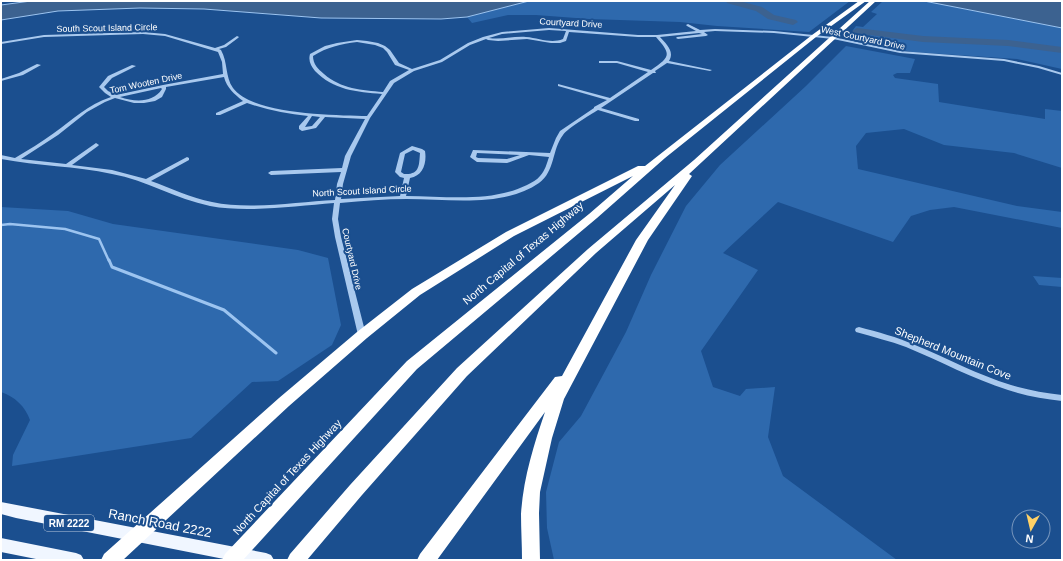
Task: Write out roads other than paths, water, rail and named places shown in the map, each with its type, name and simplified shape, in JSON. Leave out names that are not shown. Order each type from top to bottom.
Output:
[{"type":"highway","name":"North Capital of Texas Highway","points":[[231,560],[412,365],[593,216],[662,156],[814,36],[863,1]]},
{"type":"highway","points":[[296,560],[356,490],[462,372],[592,251],[697,162],[873,1]]},
{"type":"highway","points":[[110,560],[284,402],[362,335],[416,292],[454,267],[510,234],[605,187],[662,156]]},
{"type":"highway","points":[[531,560],[530,512],[532,492],[544,438],[557,399],[642,240],[697,162]]},
{"type":"highway","points":[[426,560],[587,345]]},
{"type":"main road","name":"Ranch Road 2222","points":[[1,508],[266,560]]},
{"type":"main road","points":[[1,546],[76,560]]},
{"type":"street","points":[[659,38],[706,36],[688,25]]},
{"type":"street","name":"Courtyard Drive","points":[[362,335],[338,237],[336,219],[337,202],[343,170],[348,156],[368,118],[383,93],[392,82],[412,70],[441,61],[469,44],[484,38],[536,29],[568,30],[659,38],[699,31],[724,30],[814,36]]},
{"type":"street","points":[[484,38],[499,40],[529,38],[540,41],[559,42],[565,40],[568,30]]},
{"type":"street","name":"South Scout Island Circle","points":[[1,43],[44,36],[143,33],[165,35],[216,49]]},
{"type":"street","name":"West Courtyard Drive","points":[[814,36],[897,54],[1022,63],[1062,74]]},
{"type":"street","points":[[216,49],[225,46],[237,37]]},
{"type":"street","points":[[659,38],[670,53],[670,58],[666,62]]},
{"type":"street","points":[[383,93],[358,91],[334,84],[315,68],[310,60],[311,55],[317,50],[333,44],[367,42],[385,47],[389,50],[397,64],[412,70]]},
{"type":"street","points":[[216,49],[220,51],[225,62],[225,75],[235,93],[247,100],[262,106],[311,116],[368,118]]},
{"type":"street","name":"West Courtyard Drive","points":[[984,60],[1032,69],[1062,78]]},
{"type":"street","points":[[600,62],[617,62],[654,72]]},
{"type":"street","points":[[666,62],[710,70]]},
{"type":"street","name":"North Scout Island Circle","points":[[1,157],[102,170],[147,181],[192,198],[220,206],[257,207],[403,197],[464,200],[510,193],[537,182],[547,171],[558,137],[562,132],[596,108],[654,72],[666,62]]},
{"type":"street","points":[[1,80],[21,74],[39,65]]},
{"type":"street","points":[[134,66],[110,77],[102,83],[101,87],[103,90],[121,100],[135,102],[149,100],[161,95],[164,89],[163,86]]},
{"type":"street","name":"Tom Wooten Drive","points":[[16,160],[56,134],[85,111],[114,97],[163,86],[225,75]]},
{"type":"street","points":[[560,85],[609,100]]},
{"type":"street","points":[[218,114],[247,100]]},
{"type":"street","points":[[596,108],[637,120]]},
{"type":"street","points":[[311,116],[302,126],[302,129],[314,127],[323,117]]},
{"type":"street","points":[[67,166],[96,145]]},
{"type":"street","points":[[412,148],[420,150],[423,152],[418,174],[407,177],[402,176],[398,172],[403,153],[412,148]]},
{"type":"street","points":[[528,154],[507,161],[477,160],[473,157],[475,151],[528,154],[551,156]]},
{"type":"street","points":[[147,181],[187,159]]},
{"type":"street","points":[[271,173],[343,170]]},
{"type":"street","points":[[403,197],[407,177]]},
{"type":"street","name":"Shepherd Mountain Cove","points":[[859,330],[879,334],[993,383],[1018,391],[1062,398]]},
{"type":"waterway","points":[[730,1],[759,9],[771,17],[793,22]]},
{"type":"waterway","points":[[857,31],[923,39],[1008,43],[1062,50]]},
{"type":"waterway","points":[[1,225],[10,224],[65,229],[99,239],[109,261]]},
{"type":"waterway","points":[[109,260],[112,267],[224,310],[276,353]]}]
